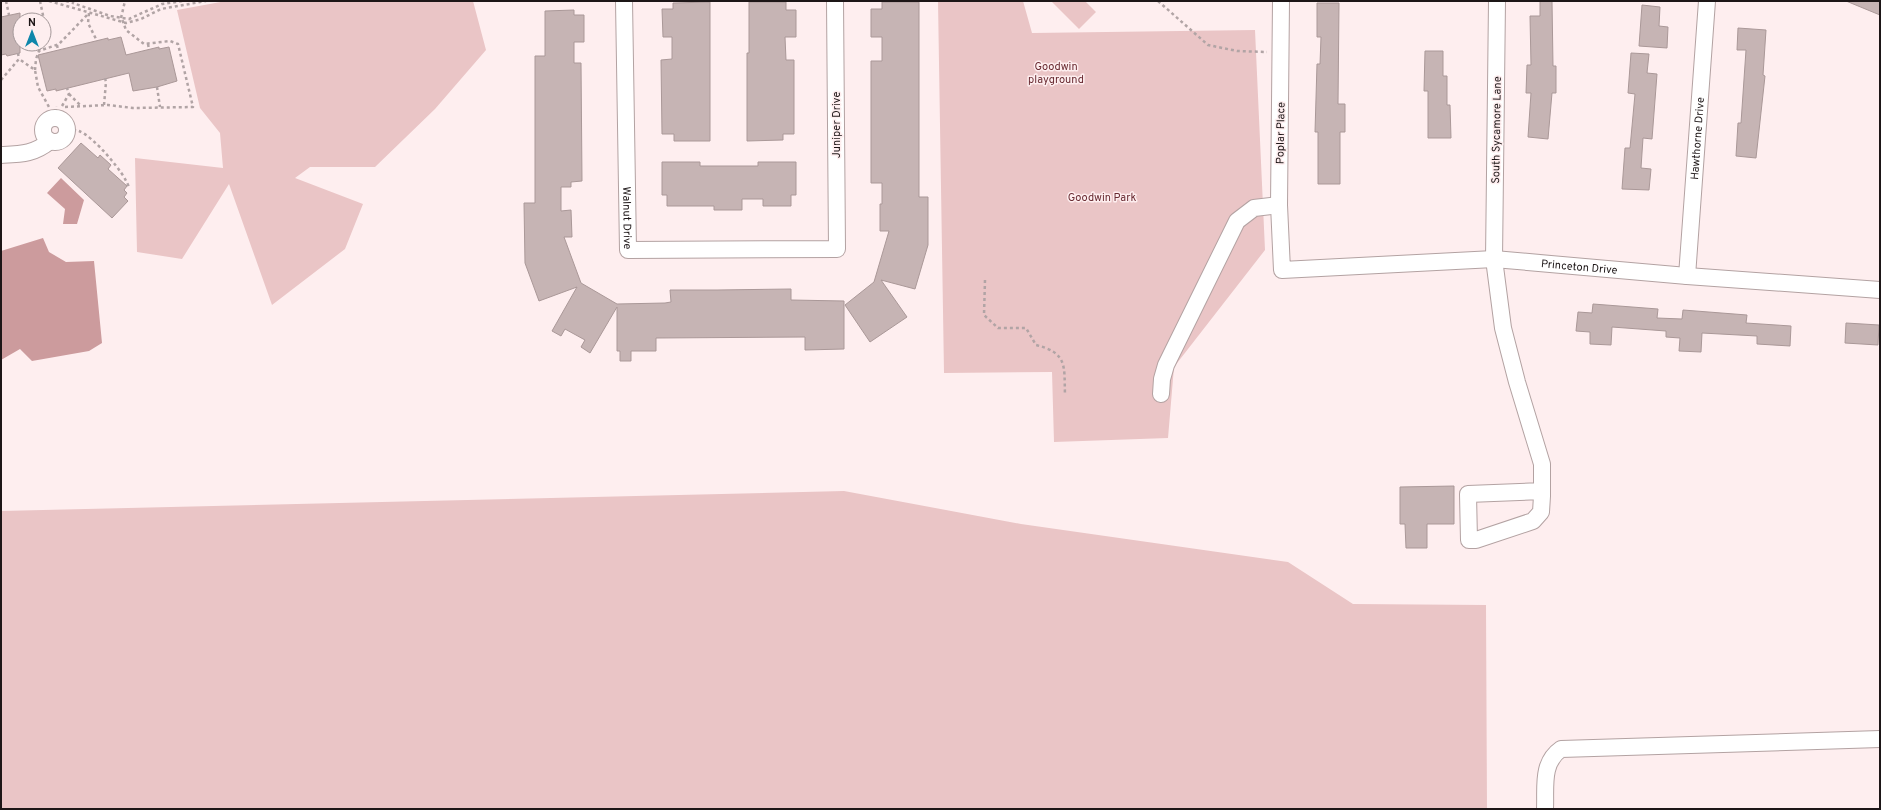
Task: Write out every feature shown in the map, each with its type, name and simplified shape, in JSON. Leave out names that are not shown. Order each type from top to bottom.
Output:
[{"type":"street","name":"Walnut Drive","points":[[624,1],[628,250],[837,249]]},
{"type":"street","name":"Juniper Drive","points":[[836,1],[837,249]]},
{"type":"street","name":"Poplar Place","points":[[1281,1],[1279,205],[1282,265]]},
{"type":"street","name":"South Sycamore Lane","points":[[1497,1],[1494,259],[1503,328],[1517,382],[1542,464],[1542,490],[1541,512],[1538,518],[1476,540],[1469,540],[1468,494],[1542,490]]},
{"type":"street","name":"Hawthorne Drive","points":[[1687,276],[1707,1]]},
{"type":"street","points":[[57,109],[66,129],[66,135],[61,140],[50,140],[45,136],[43,128],[57,109]]},
{"type":"street","points":[[1,154],[20,154],[39,150],[50,140]]},
{"type":"street","points":[[1161,394],[1162,379],[1166,365],[1237,221],[1254,208],[1279,205]]},
{"type":"street","name":"Princeton Drive","points":[[1282,265],[1282,270],[1494,259],[1687,276],[1880,290]]},
{"type":"street","points":[[1545,809],[1546,767],[1552,756],[1561,749],[1880,739]]},
{"type":"path","points":[[6,1],[8,15]]},
{"type":"path","points":[[40,1],[42,12]]},
{"type":"path","points":[[49,1],[89,13],[134,22],[161,9],[206,1]]},
{"type":"path","points":[[66,1],[73,2],[79,6],[122,20],[136,17],[155,7],[183,1]]},
{"type":"path","points":[[57,109],[81,106],[133,108],[193,107],[178,44],[170,41],[144,44],[134,38],[126,30],[122,20],[125,1]]},
{"type":"path","points":[[1158,1],[1208,45],[1237,51],[1281,52]]},
{"type":"path","points":[[89,13],[88,23],[97,41]]},
{"type":"path","points":[[52,47],[57,45],[89,13]]},
{"type":"path","points":[[148,44],[149,49]]},
{"type":"path","points":[[57,45],[58,50]]},
{"type":"path","points":[[39,52],[35,70],[38,87],[57,109]]},
{"type":"path","points":[[18,54],[19,59],[35,70]]},
{"type":"path","points":[[1,80],[19,59]]},
{"type":"path","points":[[104,106],[105,78]]},
{"type":"path","points":[[157,87],[160,107]]},
{"type":"path","points":[[67,88],[69,94],[81,106]]},
{"type":"path","points":[[57,109],[69,94]]},
{"type":"path","points":[[66,129],[79,131],[92,139],[108,160],[128,182],[129,188]]},
{"type":"path","points":[[985,280],[984,315],[998,328],[1026,328],[1036,344],[1056,352],[1060,357],[1064,373],[1065,395]]},
{"type":"green space","points":[[226,1],[473,1],[486,50],[435,109],[375,167],[310,167],[295,178],[363,204],[345,249],[272,305],[229,184],[182,259],[137,252],[135,158],[223,168],[220,133],[200,108],[177,10]]},
{"type":"green space","name":"Goodwin Park","points":[[938,1],[1023,1],[1032,33],[1255,30],[1265,250],[1174,367],[1168,438],[1054,442],[1052,372],[944,373]]},
{"type":"green space","points":[[1051,1],[1085,1],[1096,12],[1079,29]]},
{"type":"green space","points":[[844,491],[1021,524],[1288,562],[1353,604],[1486,605],[1487,809],[1,809],[1,511]]},
{"type":"shaded area","points":[[61,178],[84,200],[77,224],[63,224],[65,209],[47,193]]},
{"type":"shaded area","points":[[43,238],[49,252],[66,262],[94,261],[102,343],[89,351],[32,361],[20,349],[1,360],[1,251]]},
{"type":"building","points":[[1540,1],[1552,1],[1553,66],[1556,66],[1556,93],[1552,93],[1548,139],[1528,137],[1531,93],[1526,93],[1527,65],[1531,65],[1530,16],[1540,16]]},
{"type":"building","points":[[1846,1],[1880,1],[1880,15]]},
{"type":"building","points":[[710,2],[710,141],[674,141],[674,134],[662,134],[661,60],[672,59],[672,37],[663,37],[662,9],[673,9],[673,3]]},
{"type":"building","points":[[749,2],[786,2],[786,10],[796,10],[796,37],[785,37],[786,60],[794,60],[794,134],[783,134],[783,140],[747,141],[747,53],[749,53]]},
{"type":"building","points":[[882,2],[919,2],[919,197],[928,197],[928,245],[915,289],[881,280],[907,317],[870,342],[845,305],[874,282],[889,231],[880,231],[882,183],[871,183],[871,61],[882,61],[882,37],[871,37],[871,9],[882,9]]},
{"type":"building","points":[[1317,3],[1339,3],[1338,104],[1345,104],[1345,132],[1340,132],[1340,184],[1318,184],[1318,132],[1315,132],[1317,64],[1320,64],[1321,37],[1317,37]]},
{"type":"building","points":[[1642,5],[1660,7],[1659,26],[1668,27],[1667,48],[1639,46]]},
{"type":"building","points":[[574,10],[574,15],[584,15],[584,42],[574,42],[574,63],[581,63],[582,181],[571,182],[571,187],[561,187],[561,211],[571,210],[572,237],[564,237],[581,283],[617,304],[671,302],[670,290],[791,289],[791,300],[844,301],[844,349],[805,350],[805,337],[656,338],[656,351],[631,351],[631,361],[620,361],[620,351],[617,351],[617,307],[590,353],[581,347],[585,340],[565,329],[561,336],[552,331],[577,287],[539,301],[525,263],[524,203],[535,203],[535,56],[545,56],[545,11]]},
{"type":"building","points":[[12,15],[12,52],[20,53],[7,56],[6,54],[1,55],[1,17]]},
{"type":"building","points":[[1738,28],[1766,30],[1763,75],[1765,76],[1756,158],[1736,156],[1738,123],[1741,123],[1746,50],[1737,50]]},
{"type":"building","points":[[121,37],[126,55],[159,47],[159,49],[169,47],[177,81],[157,87],[133,91],[129,73],[56,91],[56,89],[47,91],[38,55],[108,38],[108,40]]},
{"type":"building","points":[[1425,51],[1443,51],[1443,76],[1447,76],[1447,105],[1450,105],[1451,138],[1428,138],[1428,91],[1424,91]]},
{"type":"building","points":[[1631,53],[1649,54],[1647,73],[1657,74],[1652,139],[1643,138],[1641,168],[1651,169],[1649,190],[1622,189],[1625,148],[1630,148],[1635,94],[1628,93]]},
{"type":"building","points":[[81,143],[98,158],[100,155],[111,165],[108,169],[127,186],[124,190],[127,193],[124,197],[128,201],[112,218],[58,168]]},
{"type":"building","points":[[662,162],[700,162],[700,166],[758,166],[758,162],[796,162],[796,195],[791,195],[791,206],[763,206],[763,199],[742,199],[742,210],[714,210],[714,206],[667,206],[667,195],[662,195]]},
{"type":"building","points":[[1593,304],[1658,309],[1657,318],[1682,319],[1683,310],[1747,315],[1746,323],[1791,326],[1790,346],[1757,344],[1757,336],[1702,333],[1701,352],[1679,351],[1680,338],[1666,337],[1666,331],[1612,327],[1611,345],[1590,344],[1590,332],[1576,331],[1578,312],[1592,313]]},
{"type":"building","points":[[1846,323],[1879,325],[1878,345],[1845,343]]},
{"type":"building","points":[[1454,486],[1454,524],[1427,524],[1427,548],[1406,548],[1405,524],[1400,524],[1400,487]]},
{"type":"park label","name":"Goodwin playground","points":[[1056,72]]}]
